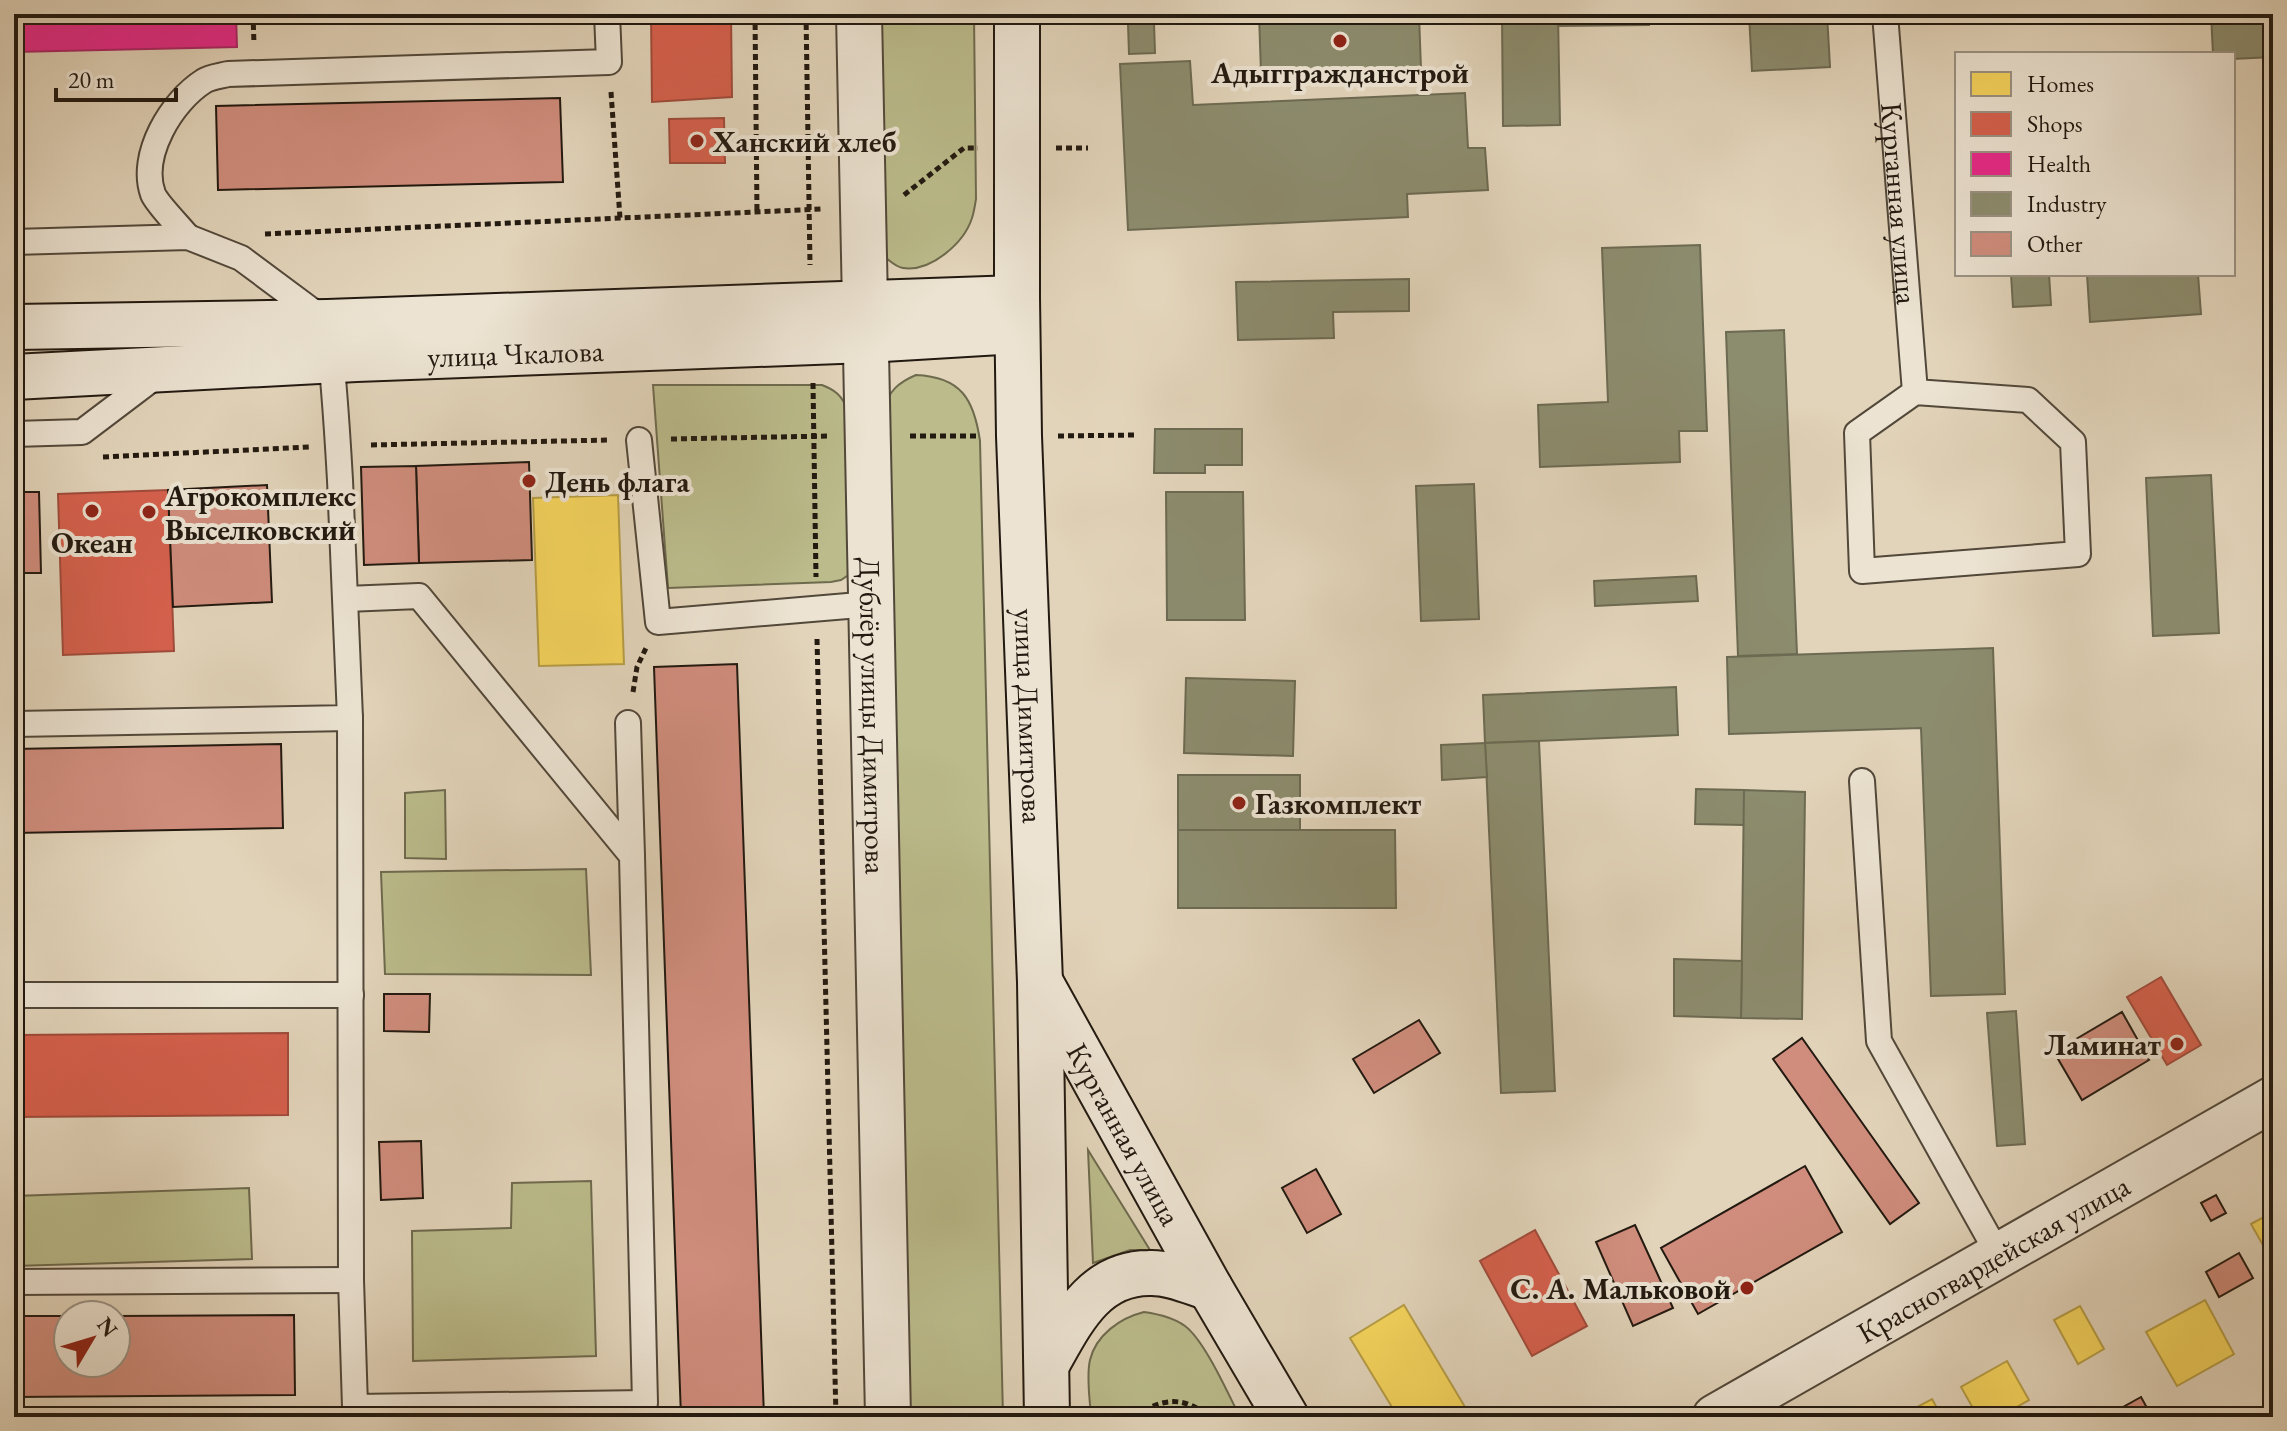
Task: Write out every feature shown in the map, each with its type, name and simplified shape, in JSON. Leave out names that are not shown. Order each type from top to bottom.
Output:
[{"type":"street","name":"Дублёр улицы Димитрова","points":[[859,14],[888,1417]]},
{"type":"street","name":"улица Димитрова","points":[[1017,14],[1019,436],[1040,982],[1047,1417]]},
{"type":"street","name":"улица Чкалова","points":[[14,327],[330,342],[1017,315]]},
{"type":"street","name":"улица Чкалова","points":[[14,377],[163,371],[330,342]]},
{"type":"street","name":"Курганная улица","points":[[1040,982],[1210,1288],[1286,1417]]},
{"type":"street","name":"Красногвардейская улица","points":[[1715,1417],[2273,1099]]},
{"type":"street","name":"Курганная улица","points":[[1046,1366],[1073,1318],[1088,1299],[1115,1279],[1150,1272],[1210,1288]]},
{"type":"lane","points":[[188,237],[153,195],[152,154],[163,125],[184,97],[206,79],[228,74],[609,62],[607,14]]},
{"type":"lane","name":"Курганная улица","points":[[1885,14],[1915,392]]},
{"type":"lane","points":[[14,242],[188,237],[241,258],[330,342],[338,446],[350,718],[351,1280],[355,1407],[645,1403],[628,723]]},
{"type":"lane","points":[[14,434],[82,432],[163,371]]},
{"type":"lane","points":[[1915,392],[2028,400],[2073,442],[2078,554],[1862,571],[1857,433],[1915,392]]},
{"type":"lane","points":[[639,440],[658,622],[871,604]]},
{"type":"lane","points":[[346,599],[419,596],[632,856]]},
{"type":"lane","points":[[14,724],[350,718]]},
{"type":"lane","points":[[1862,781],[1879,1041],[1998,1254]]},
{"type":"lane","points":[[14,995],[351,995]]},
{"type":"lane","points":[[14,1282],[351,1280]]},
{"type":"path","points":[[755,14],[757,213]]},
{"type":"path","points":[[806,14],[836,1417]]},
{"type":"path","points":[[609,62],[620,218]]},
{"type":"path","points":[[265,234],[889,206],[964,148],[1088,148]]},
{"type":"path","points":[[91,458],[338,446],[814,436]]},
{"type":"path","points":[[628,723],[637,667],[658,622]]},
{"type":"path","points":[[1136,1417],[1154,1406],[1180,1402],[1192,1405],[1209,1417]]},
{"type":"green space","points":[[874,14],[974,14],[976,199],[973,213],[968,227],[954,246],[935,261],[914,268],[900,267],[886,258]]},
{"type":"green space","points":[[916,375],[944,380],[963,393],[974,413],[980,441],[1003,1417],[903,1417],[882,410],[895,388]]},
{"type":"green space","points":[[653,385],[822,385],[837,394],[847,408],[853,572],[831,582],[668,588]]},
{"type":"green space","points":[[445,790],[446,859],[405,858],[405,793]]},
{"type":"green space","points":[[586,869],[591,975],[385,974],[381,872]]},
{"type":"green space","points":[[1088,1150],[1150,1250],[1130,1250],[1093,1263]]},
{"type":"green space","points":[[591,1181],[596,1356],[413,1361],[412,1231],[511,1228],[512,1183]]},
{"type":"green space","points":[[249,1188],[252,1259],[14,1266],[14,1196]]},
{"type":"green space","points":[[1144,1312],[1176,1320],[1193,1333],[1216,1368],[1240,1417],[1091,1417],[1088,1374],[1093,1351],[1110,1329]]},
{"type":"building: Homes","points":[[618,495],[624,664],[539,666],[533,498]]},
{"type":"building: Homes","points":[[2273,1212],[2273,1263],[2251,1224]]},
{"type":"building: Homes","points":[[2205,1300],[2234,1354],[2177,1386],[2146,1332]]},
{"type":"building: Homes","points":[[1404,1305],[1471,1417],[1398,1417],[1350,1338]]},
{"type":"building: Homes","points":[[2080,1306],[2104,1349],[2078,1364],[2054,1320]]},
{"type":"building: Homes","points":[[2007,1361],[2029,1400],[1999,1417],[1978,1417],[1961,1387]]},
{"type":"building: Homes","points":[[1932,1399],[1942,1417],[1903,1417],[1902,1415]]},
{"type":"building: Shops","points":[[651,14],[731,14],[732,97],[652,102]]},
{"type":"building: Shops","name":"Ханский хлеб","points":[[724,118],[725,163],[670,163],[669,119]]},
{"type":"building: Shops","points":[[168,490],[174,651],[63,655],[58,494]]},
{"type":"building: Shops","points":[[2161,977],[2201,1045],[2167,1065],[2127,997]]},
{"type":"building: Shops","points":[[288,1033],[288,1115],[14,1117],[14,1035]]},
{"type":"building: Shops","points":[[1535,1230],[1587,1326],[1532,1356],[1480,1261]]},
{"type":"building: Health","points":[[14,14],[236,14],[237,47],[14,52]]},
{"type":"building: Industry","name":"Адыггражданстрой","points":[[1259,14],[1419,14],[1421,69],[1261,73]]},
{"type":"building: Industry","points":[[1502,14],[1558,14],[1560,125],[1503,126]]},
{"type":"building: Industry","points":[[1558,14],[1649,14],[1649,25],[1558,26]]},
{"type":"building: Industry","points":[[1749,14],[1827,14],[1830,67],[1752,71]]},
{"type":"building: Industry","points":[[2211,14],[2273,14],[2273,57],[2235,59],[2235,52],[2213,52]]},
{"type":"building: Industry","points":[[1154,23],[1155,53],[1129,54],[1128,24]]},
{"type":"building: Industry","points":[[1190,61],[1193,105],[1465,93],[1468,148],[1485,148],[1488,190],[1407,194],[1408,217],[1128,230],[1120,64]]},
{"type":"building: Industry","points":[[1700,245],[1707,431],[1679,431],[1680,462],[1540,467],[1538,405],[1608,402],[1602,248]]},
{"type":"building: Industry","points":[[2011,276],[2049,276],[2051,305],[2013,307]]},
{"type":"building: Industry","points":[[2087,276],[2198,276],[2201,314],[2090,322]]},
{"type":"building: Industry","points":[[1409,279],[1409,311],[1333,312],[1334,338],[1238,340],[1236,282]]},
{"type":"building: Industry","points":[[1784,330],[1797,654],[1738,656],[1726,332]]},
{"type":"building: Industry","points":[[1155,429],[1242,429],[1242,465],[1205,465],[1205,473],[1154,473]]},
{"type":"building: Industry","points":[[2211,475],[2219,633],[2153,636],[2146,478]]},
{"type":"building: Industry","points":[[1474,484],[1479,619],[1421,621],[1416,486]]},
{"type":"building: Industry","points":[[1166,492],[1243,492],[1245,620],[1167,620]]},
{"type":"building: Industry","points":[[1696,576],[1698,601],[1595,606],[1594,581]]},
{"type":"building: Industry","points":[[1993,648],[2005,994],[1931,996],[1921,728],[1729,734],[1727,657]]},
{"type":"building: Industry","points":[[1186,678],[1295,681],[1293,756],[1184,753]]},
{"type":"building: Industry","points":[[1676,687],[1678,735],[1485,743],[1483,695]]},
{"type":"building: Industry","points":[[1539,741],[1555,1091],[1501,1093],[1485,743]]},
{"type":"building: Industry","points":[[1485,743],[1487,777],[1442,780],[1441,745]]},
{"type":"building: Industry","name":"Газкомплект","points":[[1178,775],[1300,775],[1300,830],[1178,830]]},
{"type":"building: Industry","points":[[1696,789],[1744,790],[1744,825],[1695,824]]},
{"type":"building: Industry","points":[[1744,790],[1805,792],[1802,1019],[1741,1018]]},
{"type":"building: Industry","points":[[1178,830],[1395,830],[1396,908],[1178,908]]},
{"type":"building: Industry","points":[[1674,959],[1742,961],[1741,1018],[1674,1016]]},
{"type":"building: Industry","points":[[2016,1011],[2025,1144],[1997,1146],[1987,1013]]},
{"type":"building: Other","points":[[560,98],[563,182],[218,190],[216,106]]},
{"type":"building: Other","points":[[529,462],[532,560],[419,563],[416,466]]},
{"type":"building: Other","points":[[416,466],[419,563],[364,565],[361,467]]},
{"type":"building: Other","points":[[267,485],[272,602],[173,607],[168,490]]},
{"type":"building: Other","points":[[14,492],[39,492],[41,573],[14,573]]},
{"type":"building: Other","points":[[737,664],[764,1417],[681,1417],[654,667]]},
{"type":"building: Other","points":[[281,744],[283,828],[14,833],[14,749]]},
{"type":"building: Other","points":[[384,994],[430,994],[429,1032],[384,1031]]},
{"type":"building: Other","points":[[2122,1012],[2149,1060],[2082,1100],[2054,1052]]},
{"type":"building: Other","points":[[1419,1020],[1440,1053],[1374,1093],[1353,1059]]},
{"type":"building: Other","points":[[1802,1038],[1919,1203],[1890,1224],[1773,1059]]},
{"type":"building: Other","points":[[421,1141],[423,1198],[381,1200],[379,1142]]},
{"type":"building: Other","points":[[1805,1166],[1842,1232],[1698,1314],[1661,1248]]},
{"type":"building: Other","points":[[1316,1169],[1341,1214],[1307,1233],[1282,1188]]},
{"type":"building: Other","points":[[2216,1195],[2226,1213],[2211,1221],[2201,1203]]},
{"type":"building: Other","points":[[1635,1225],[1673,1308],[1633,1326],[1596,1242]]},
{"type":"building: Other","points":[[2239,1253],[2253,1278],[2219,1297],[2206,1272]]},
{"type":"building: Other","points":[[294,1315],[295,1395],[14,1397],[14,1316],[52,1316],[52,1379],[132,1379],[132,1316]]},
{"type":"building: Other","points":[[2141,1397],[2152,1417],[2119,1417],[2116,1411]]},
{"type":"place","name":"Адыггражданстрой","points":[[1340,41]]},
{"type":"place","name":"Ханский хлеб","points":[[697,141]]},
{"type":"place","name":"День флага","points":[[529,481]]},
{"type":"place","name":"Океан","points":[[92,511]]},
{"type":"place","name":"Агрокомплекс Выселковский","points":[[149,512]]},
{"type":"place","name":"Газкомплект","points":[[1239,803]]},
{"type":"place","name":"Ламинат","points":[[2177,1044]]},
{"type":"place","name":"С. А. Мальковой","points":[[1747,1288]]}]
